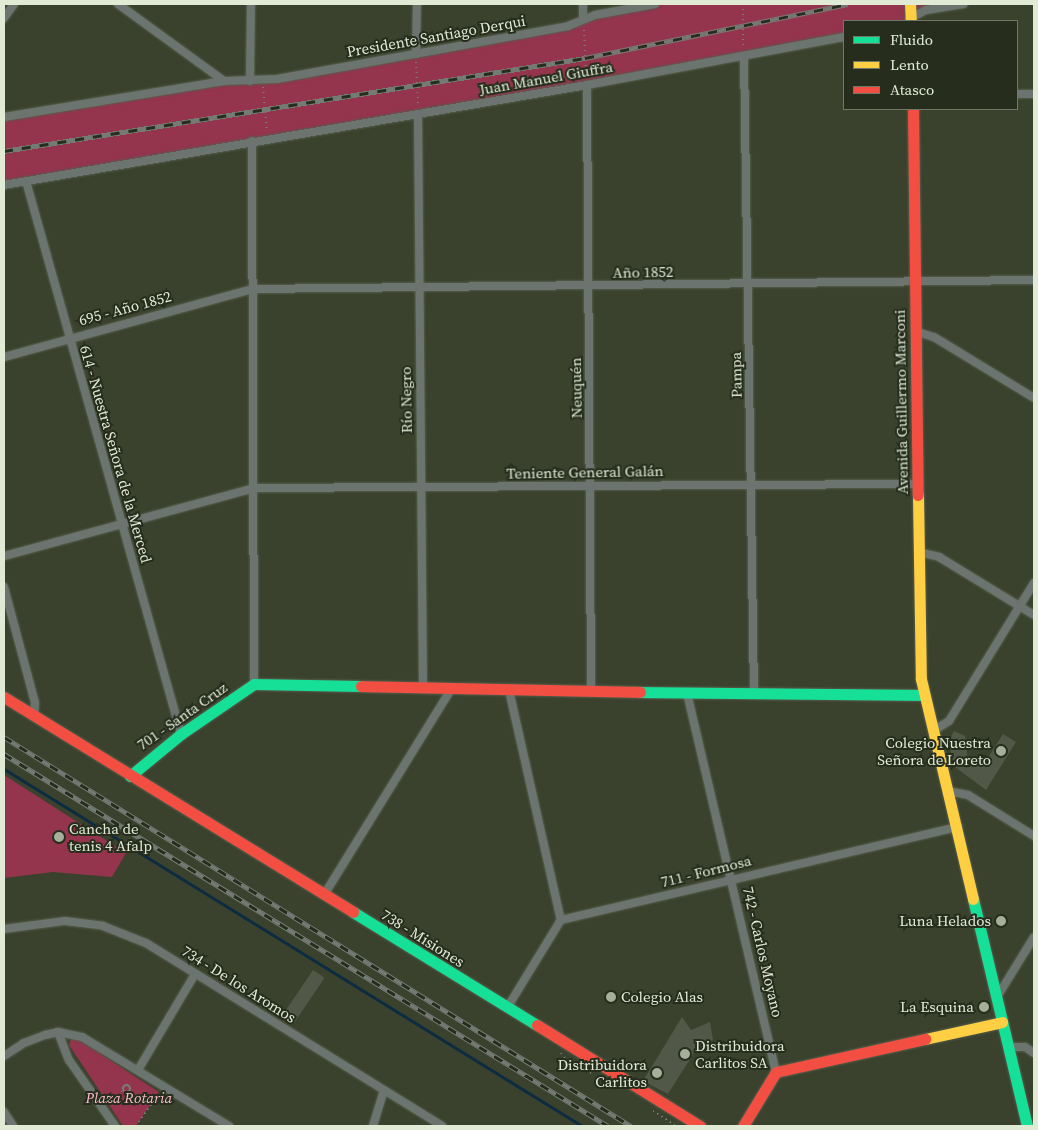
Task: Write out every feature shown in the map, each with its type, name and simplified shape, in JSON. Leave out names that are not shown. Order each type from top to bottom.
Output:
[{"type":"street","points":[[4,18],[14,4]]},
{"type":"street","points":[[118,4],[224,80]]},
{"type":"street","points":[[250,4],[250,81]]},
{"type":"street","points":[[416,54],[417,4]]},
{"type":"street","points":[[583,4],[584,19]]},
{"type":"street","name":"Presidente Santiago Derqui","points":[[4,117],[224,80],[262,80],[416,54],[568,26],[584,19],[655,4]]},
{"type":"street","points":[[909,20],[910,4]]},
{"type":"street","points":[[909,20],[926,10],[964,4]]},
{"type":"street","name":"Juan Manuel Giuffra","points":[[4,184],[586,85],[843,37]]},
{"type":"street","name":"Pampa","points":[[744,57],[754,693]]},
{"type":"street","name":"Neuquén","points":[[586,85],[590,690]]},
{"type":"street","points":[[1018,94],[1034,94]]},
{"type":"street","name":"Avenida Guillermo Marconi","points":[[913,110],[918,552],[924,695],[958,827],[1027,1126]]},
{"type":"street","name":"Río Negro","points":[[418,114],[418,288],[423,686]]},
{"type":"street","points":[[252,141],[254,684],[423,686],[687,694],[924,695]]},
{"type":"street","name":"614 - Nuestra Señora de la Merced","points":[[26,181],[181,734]]},
{"type":"street","name":"Año 1852","points":[[253,289],[588,287],[1034,280]]},
{"type":"street","name":"695 - Año 1852","points":[[4,357],[69,337],[253,289]]},
{"type":"street","points":[[915,332],[934,337],[1034,398]]},
{"type":"street","name":"Teniente General Galán","points":[[4,556],[254,488],[590,487],[752,483],[917,484]]},
{"type":"street","points":[[918,552],[939,556],[1034,615]]},
{"type":"street","points":[[933,731],[950,721],[1034,583]]},
{"type":"street","points":[[4,586],[35,703],[34,716]]},
{"type":"street","name":"701 - Santa Cruz","points":[[130,776],[142,763],[181,734],[254,684]]},
{"type":"street","points":[[324,895],[452,688]]},
{"type":"street","points":[[507,1008],[561,920],[508,690]]},
{"type":"street","name":"742 - Carlos Moyano","points":[[687,694],[732,878],[776,1072]]},
{"type":"street","name":"738 - Misiones","points":[[4,697],[700,1126]]},
{"type":"street","points":[[948,791],[968,795],[1034,836]]},
{"type":"street","name":"711 - Formosa","points":[[561,920],[732,878],[958,827]]},
{"type":"street","name":"734 - De los Aromos","points":[[4,929],[46,922],[103,926],[146,943],[442,1126]]},
{"type":"street","points":[[997,997],[1034,937]]},
{"type":"street","points":[[138,1070],[195,974]]},
{"type":"street","points":[[743,1126],[776,1072],[1002,1022]]},
{"type":"street","points":[[58,1032],[69,1060],[114,1126]]},
{"type":"street","points":[[4,1056],[30,1040],[58,1032],[82,1037],[228,1126]]},
{"type":"street","points":[[1008,1047],[1025,1047],[1034,1053]]},
{"type":"street","points":[[373,1126],[384,1091]]},
{"type":"street","points":[[4,1112],[13,1126]]},
{"type":"path","points":[[743,4],[744,57]]},
{"type":"path","points":[[584,19],[586,85]]},
{"type":"path","points":[[416,54],[418,114]]},
{"type":"path","points":[[262,80],[267,140]]},
{"type":"path","points":[[136,1126],[164,1086]]},
{"type":"path","points":[[102,1108],[123,1090]]},
{"type":"green space","points":[[655,4],[964,4],[926,10],[908,20],[843,20],[843,37],[4,185],[4,117],[250,81],[576,24]]},
{"type":"green space","points":[[4,775],[126,853],[112,877],[53,872],[4,878]]},
{"type":"green space","name":"Plaza Rotaria","points":[[76,1038],[159,1092],[136,1126],[123,1126],[69,1045],[71,1039]]},
{"type":"building","name":"Colegio Nuestra Señora de Loreto","points":[[954,731],[965,736],[968,760],[982,767],[1003,734],[1016,742],[986,790],[955,767],[948,742]]},
{"type":"building","points":[[313,970],[325,978],[294,1023],[282,1016]]},
{"type":"building","points":[[682,1017],[691,1030],[710,1022],[713,1040],[699,1045],[668,1094],[643,1081]]},
{"type":"waterway","points":[[4,769],[582,1126]]},
{"type":"railway","points":[[4,151],[585,58],[847,4]]},
{"type":"railway","points":[[4,737],[631,1126]]},
{"type":"railway","points":[[4,754],[608,1126]]},
{"type":"traffic: fast","points":[[130,776],[181,734],[254,684],[361,686]]},
{"type":"traffic: fast","points":[[640,692],[924,695]]},
{"type":"traffic: fast","points":[[973,899],[1027,1126]]},
{"type":"traffic: fast","points":[[353,912],[537,1025]]},
{"type":"traffic: slow","points":[[910,4],[911,20]]},
{"type":"traffic: slow","points":[[918,495],[921,679],[973,899]]},
{"type":"traffic: slow","points":[[925,1039],[1002,1022]]},
{"type":"traffic: jam","points":[[913,110],[918,495]]},
{"type":"traffic: jam","points":[[361,686],[640,692]]},
{"type":"traffic: jam","points":[[4,697],[353,912]]},
{"type":"traffic: jam","points":[[537,1025],[700,1126]]},
{"type":"traffic: jam","points":[[743,1126],[776,1072],[925,1039]]},
{"type":"place","name":"Colegio Nuestra Señora de Loreto","points":[[1001,751]]},
{"type":"place","name":"Cancha de tenis 4 Afalp","points":[[59,837]]},
{"type":"place","name":"Luna Helados","points":[[1001,921]]},
{"type":"place","name":"Colegio Alas","points":[[611,997]]},
{"type":"place","name":"La Esquina","points":[[984,1007]]},
{"type":"place","name":"Distribuidora Carlitos SA","points":[[685,1054]]},
{"type":"place","name":"Distribuidora Carlitos","points":[[657,1073]]}]
